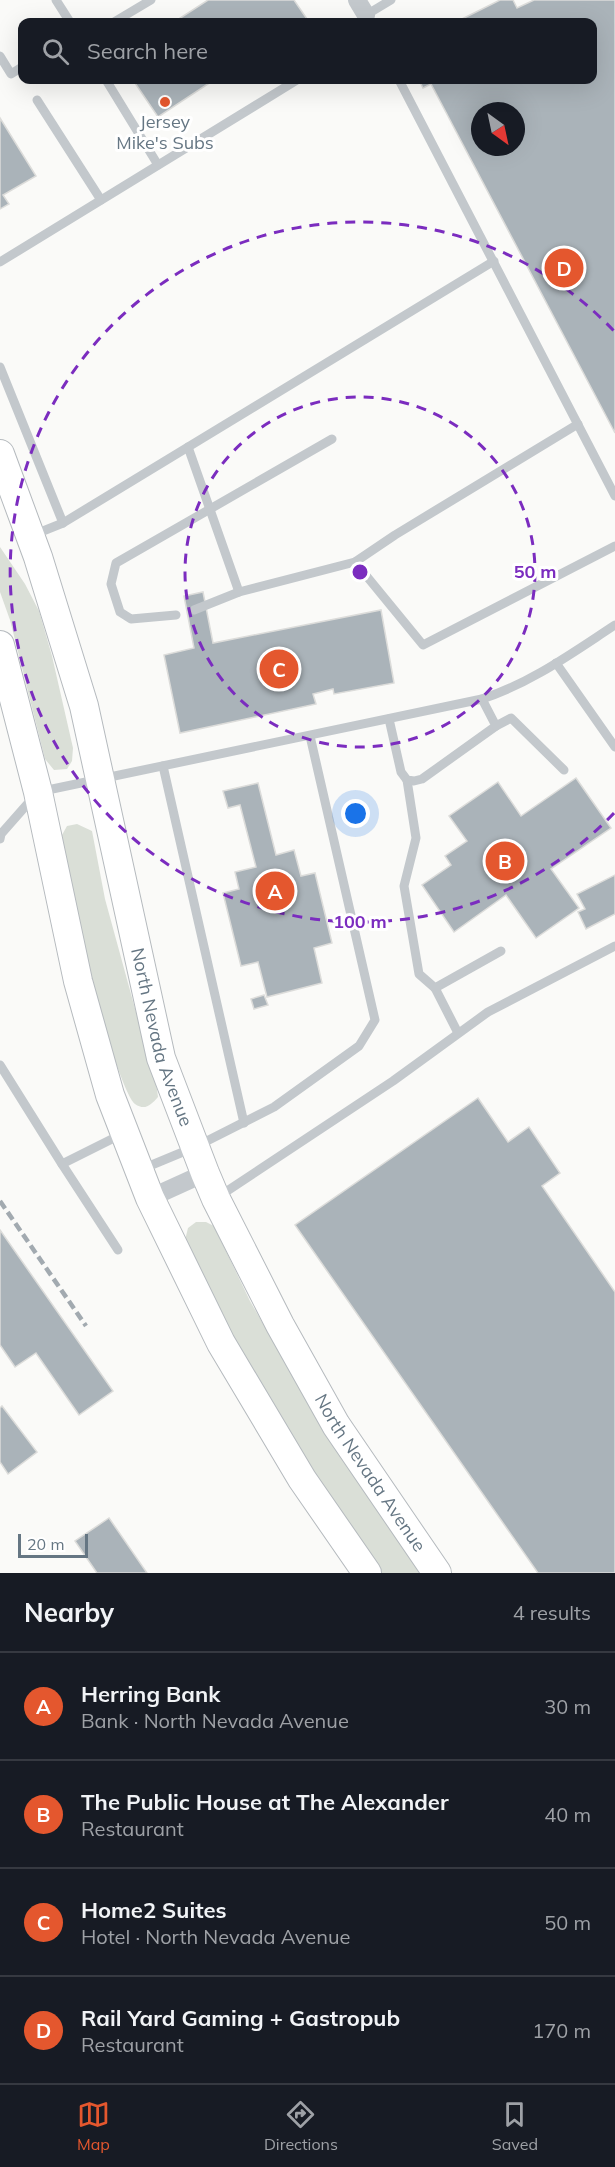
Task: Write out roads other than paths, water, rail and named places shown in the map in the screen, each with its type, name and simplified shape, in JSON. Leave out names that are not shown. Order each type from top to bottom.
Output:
[{"type":"main road","name":"North Nevada Avenue","points":[[0,454],[30,536],[84,706],[161,1058],[200,1160],[216,1199],[280,1325],[336,1425],[437,1573]]},
{"type":"main road","points":[[0,645],[38,792],[78,981],[110,1095],[150,1198],[221,1343],[302,1479],[367,1573]]},
{"type":"street","points":[[150,1198],[200,1160]]},
{"type":"lane","points":[[67,18],[58,3],[70,0]]},
{"type":"lane","points":[[121,18],[151,0]]},
{"type":"lane","points":[[363,15],[391,0]]},
{"type":"lane","points":[[0,56],[11,74],[18,70]]},
{"type":"lane","points":[[108,84],[158,165]]},
{"type":"lane","points":[[0,262],[290,84]]},
{"type":"lane","points":[[401,84],[615,496]]},
{"type":"lane","points":[[37,100],[101,200]]},
{"type":"lane","points":[[30,536],[63,523],[494,261]]},
{"type":"lane","points":[[0,367],[63,523]]},
{"type":"lane","points":[[194,610],[239,592],[355,562],[395,535],[578,424]]},
{"type":"lane","points":[[176,615],[131,619],[120,612],[111,584],[116,563],[333,439]]},
{"type":"lane","points":[[188,447],[239,592]]},
{"type":"lane","points":[[355,562],[423,645],[615,546]]},
{"type":"lane","points":[[0,835],[38,792],[482,699],[509,690],[615,625]]},
{"type":"lane","points":[[556,663],[615,747]]},
{"type":"lane","points":[[482,699],[496,726]]},
{"type":"lane","points":[[406,780],[414,782],[422,779],[496,726],[511,718],[564,770]]},
{"type":"lane","points":[[389,719],[401,772],[406,780],[416,838],[404,886],[419,974],[435,988],[459,1033]]},
{"type":"lane","points":[[140,1170],[200,1160],[244,1123],[274,1107],[359,1046],[375,1020],[310,736]]},
{"type":"lane","points":[[163,766],[244,1123]]},
{"type":"lane","points":[[216,1199],[393,1081],[488,1012],[615,946]]},
{"type":"lane","points":[[435,988],[501,951]]},
{"type":"lane","points":[[0,1065],[118,1250]]},
{"type":"lane","points":[[62,1164],[125,1132]]},
{"type":"railway","points":[[0,1201],[86,1326]]},
{"type":"place","name":"Jersey Mike's Subs","points":[[165,102]]},
{"type":"place","name":"Rail Yard Gaming + Gastropub","points":[[564,268]]},
{"type":"place","name":"Home2 Suites","points":[[279,669]]},
{"type":"place","name":"The Public House at The Alexander","points":[[505,861]]},
{"type":"place","name":"Herring Bank","points":[[275,891]]}]
